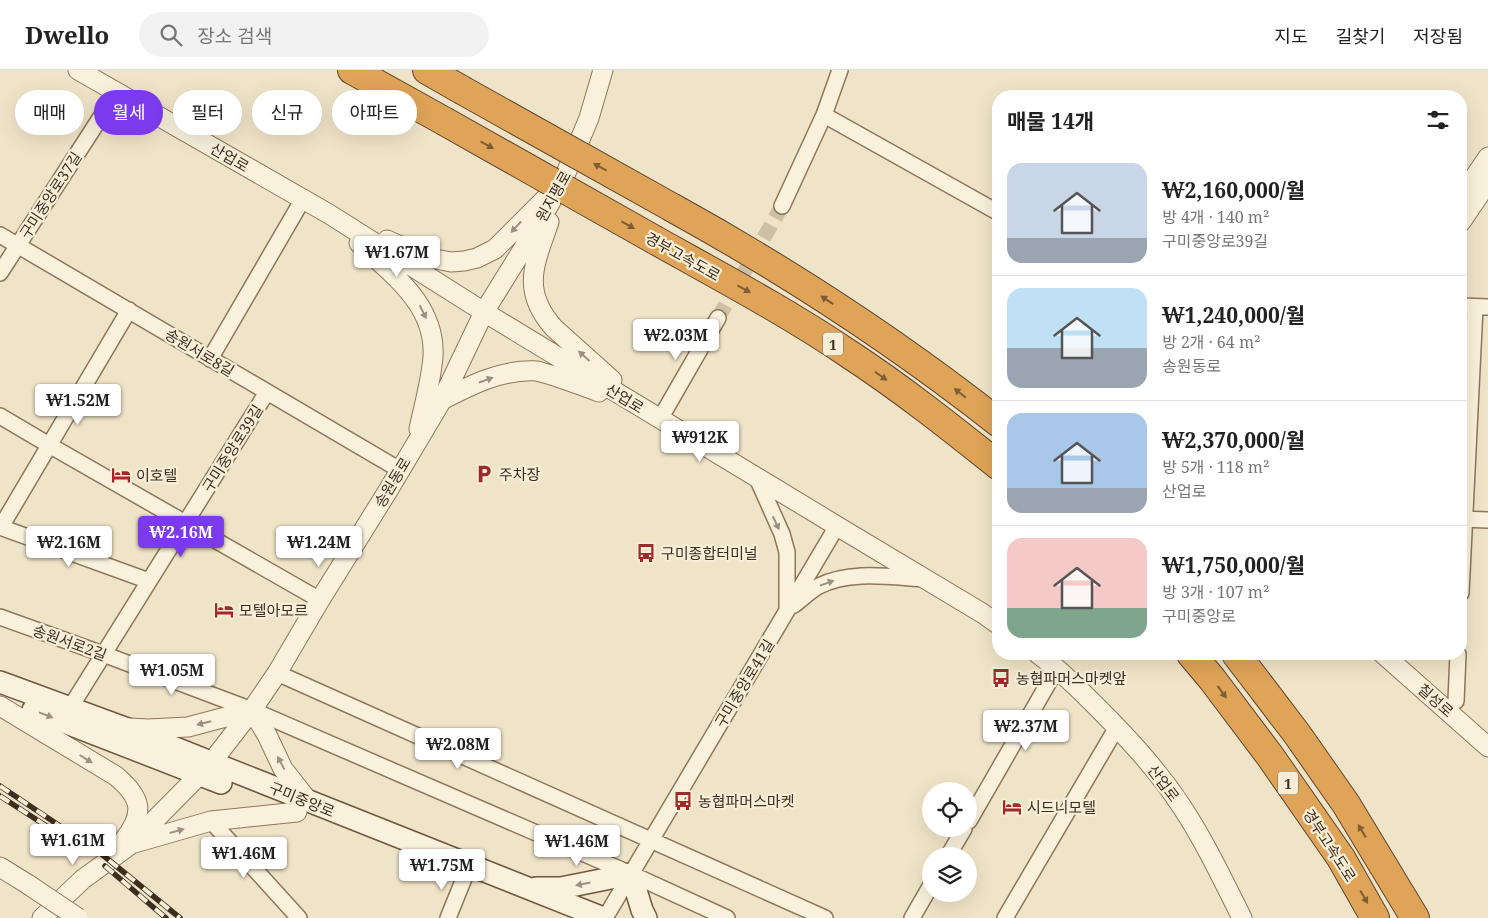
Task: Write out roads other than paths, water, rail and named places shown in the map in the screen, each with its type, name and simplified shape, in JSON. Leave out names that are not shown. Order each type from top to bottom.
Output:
[{"type":"highway","name":"경부고속도로","points":[[352,70],[772,306],[850,354],[928,410],[992,460]]},
{"type":"highway","name":"1","points":[[427,70],[673,208],[798,281],[872,328],[992,418]]},
{"type":"highway","name":"경부고속도로","points":[[1196,660],[1264,749],[1341,858],[1375,918]]},
{"type":"highway","name":"1","points":[[1241,660],[1297,734],[1346,804],[1415,918]]},
{"type":"main road","name":"구미중앙로","points":[[0,682],[125,728],[205,769]]},
{"type":"main road","name":"구미중앙로","points":[[0,697],[205,769],[604,918]]},
{"type":"main road","name":"구미중앙로","points":[[303,807],[569,918]]},
{"type":"main road","points":[[525,888],[561,888],[631,874],[646,918]]},
{"type":"street","name":"산업로","points":[[78,70],[113,90]]},
{"type":"street","name":"원지평로","points":[[484,312],[563,180],[589,118],[603,70]]},
{"type":"street","points":[[782,206],[824,115],[840,70]]},
{"type":"street","points":[[824,115],[992,209]]},
{"type":"street","name":"산업로","points":[[163,118],[329,214],[484,312],[992,620]]},
{"type":"street","name":"구미중앙로37길","points":[[0,273],[94,128]]},
{"type":"street","points":[[1467,188],[1488,158]]},
{"type":"street","points":[[329,214],[425,257],[464,261],[477,258],[495,249],[563,180]]},
{"type":"street","points":[[563,180],[533,273],[534,292],[539,308],[554,328],[654,415]]},
{"type":"street","points":[[1467,213],[1488,182]]},
{"type":"street","points":[[210,359],[303,199]]},
{"type":"street","points":[[329,214],[413,296],[424,312],[432,339],[433,357],[416,444]]},
{"type":"street","name":"송원서로8길","points":[[0,235],[400,470]]},
{"type":"street","points":[[1467,448],[1475,307]]},
{"type":"street","points":[[129,310],[0,527],[149,581]]},
{"type":"street","name":"송원동로","points":[[42,918],[83,879],[130,845],[205,769],[252,710],[277,673],[442,400],[484,312]]},
{"type":"street","points":[[654,415],[718,318]]},
{"type":"street","points":[[442,400],[472,384],[492,377],[513,372],[538,371],[569,381],[654,415]]},
{"type":"street","name":"구미중앙로39길","points":[[70,708],[267,392]]},
{"type":"street","points":[[0,416],[320,600]]},
{"type":"street","points":[[757,478],[782,534],[787,552],[787,611]]},
{"type":"street","points":[[1467,519],[1488,520]]},
{"type":"street","name":"구미중앙로41길","points":[[604,918],[837,526]]},
{"type":"street","points":[[787,611],[818,587],[837,580],[864,576],[926,580]]},
{"type":"street","name":"송원서로2길","points":[[0,617],[252,710]]},
{"type":"street","name":"산업로","points":[[1047,660],[1058,668],[1131,741],[1156,771],[1182,806],[1209,852],[1242,918]]},
{"type":"street","name":"칠성로","points":[[1391,660],[1488,747]]},
{"type":"street","name":"칠성로","points":[[1409,660],[1488,730]]},
{"type":"street","name":"칠성로","points":[[1456,701],[1458,660]]},
{"type":"street","points":[[977,807],[1058,668]]},
{"type":"street","points":[[277,673],[825,918]]},
{"type":"street","points":[[0,706],[116,776],[128,786],[135,797],[138,808],[137,818],[132,829],[123,842],[83,879]]},
{"type":"street","points":[[130,845],[211,821],[303,807],[267,735],[252,710]]},
{"type":"street","points":[[125,728],[148,729],[188,726],[252,710],[631,874],[727,918]]},
{"type":"street","points":[[1005,918],[1117,727]]},
{"type":"street","points":[[211,821],[299,918]]},
{"type":"street","points":[[0,867],[78,918]]},
{"type":"street","points":[[448,918],[465,876]]},
{"type":"street","points":[[912,918],[922,901]]},
{"type":"tunnel","points":[[718,318],[782,206]]},
{"type":"railway","points":[[0,786],[99,852],[180,918]]},
{"type":"railway","points":[[0,796],[68,840]]},
{"type":"railway","points":[[105,866],[166,918]]},
{"type":"place","name":"주차장","points":[[484,474]]},
{"type":"place","name":"이호텔","points":[[121,475]]},
{"type":"place","name":"구미종합터미널","points":[[646,553]]},
{"type":"place","name":"모텔아모르","points":[[224,610]]},
{"type":"place","name":"농협파머스마켓앞","points":[[1001,678]]},
{"type":"place","name":"농협파머스마켓","points":[[683,801]]},
{"type":"place","name":"시드니모텔","points":[[1012,807]]}]
